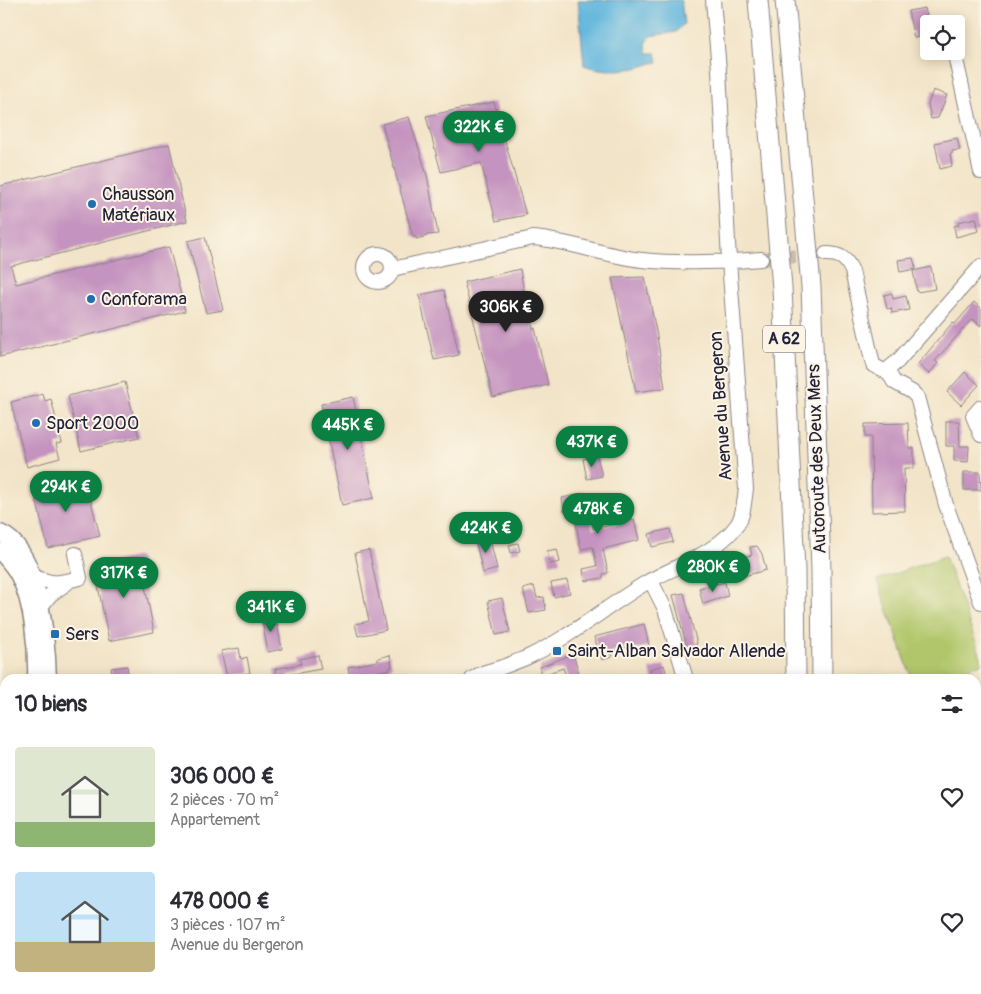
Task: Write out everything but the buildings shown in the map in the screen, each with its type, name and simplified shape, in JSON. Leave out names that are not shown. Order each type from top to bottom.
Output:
[{"type":"highway","name":"Autoroute des Deux Mers","points":[[758,0],[782,288],[795,570],[796,674]]},
{"type":"highway","name":"Autoroute des Deux Mers","points":[[785,0],[811,286],[821,560],[822,674]]},
{"type":"main road","points":[[0,533],[7,536],[18,547],[28,564],[45,635],[48,674]]},
{"type":"main road","points":[[0,551],[14,568],[24,588],[35,647],[36,674]]},
{"type":"street","name":"Avenue du Bergeron","points":[[479,674],[483,671],[493,674],[552,645],[614,603],[708,550],[726,538],[738,524],[743,512],[746,489],[729,261],[719,70],[713,0]]},
{"type":"street","points":[[956,60],[981,172]]},
{"type":"street","points":[[392,269],[533,238],[549,239],[604,253],[642,260],[670,262],[729,261],[761,258]]},
{"type":"street","points":[[826,254],[841,256],[848,262],[852,271],[873,365],[882,370],[887,370],[898,361],[981,267]]},
{"type":"street","points":[[887,370],[894,382],[917,397],[946,505],[981,602]]},
{"type":"street","points":[[981,406],[973,416],[981,435]]},
{"type":"street","points":[[32,576],[54,583],[80,578],[74,554]]},
{"type":"street","points":[[40,608],[58,588],[72,580]]},
{"type":"street","points":[[651,581],[665,609],[685,674]]},
{"type":"green space","points":[[945,556],[981,657],[981,664],[952,674],[910,674],[877,580]]},
{"type":"water","points":[[578,0],[681,0],[684,24],[676,32],[650,36],[646,44],[647,53],[656,53],[658,62],[629,69],[609,70],[596,68],[584,65]]},
{"type":"tunnel","points":[[761,259],[826,254]]},
{"type":"place","name":"Chausson Matériaux","points":[[92,204]]},
{"type":"place","name":"Conforama","points":[[91,299]]},
{"type":"place","name":"Sport 2000","points":[[36,423]]},
{"type":"place","name":"Sers","points":[[55,634]]},
{"type":"place","name":"Saint-Alban Salvador Allende","points":[[557,651]]}]
